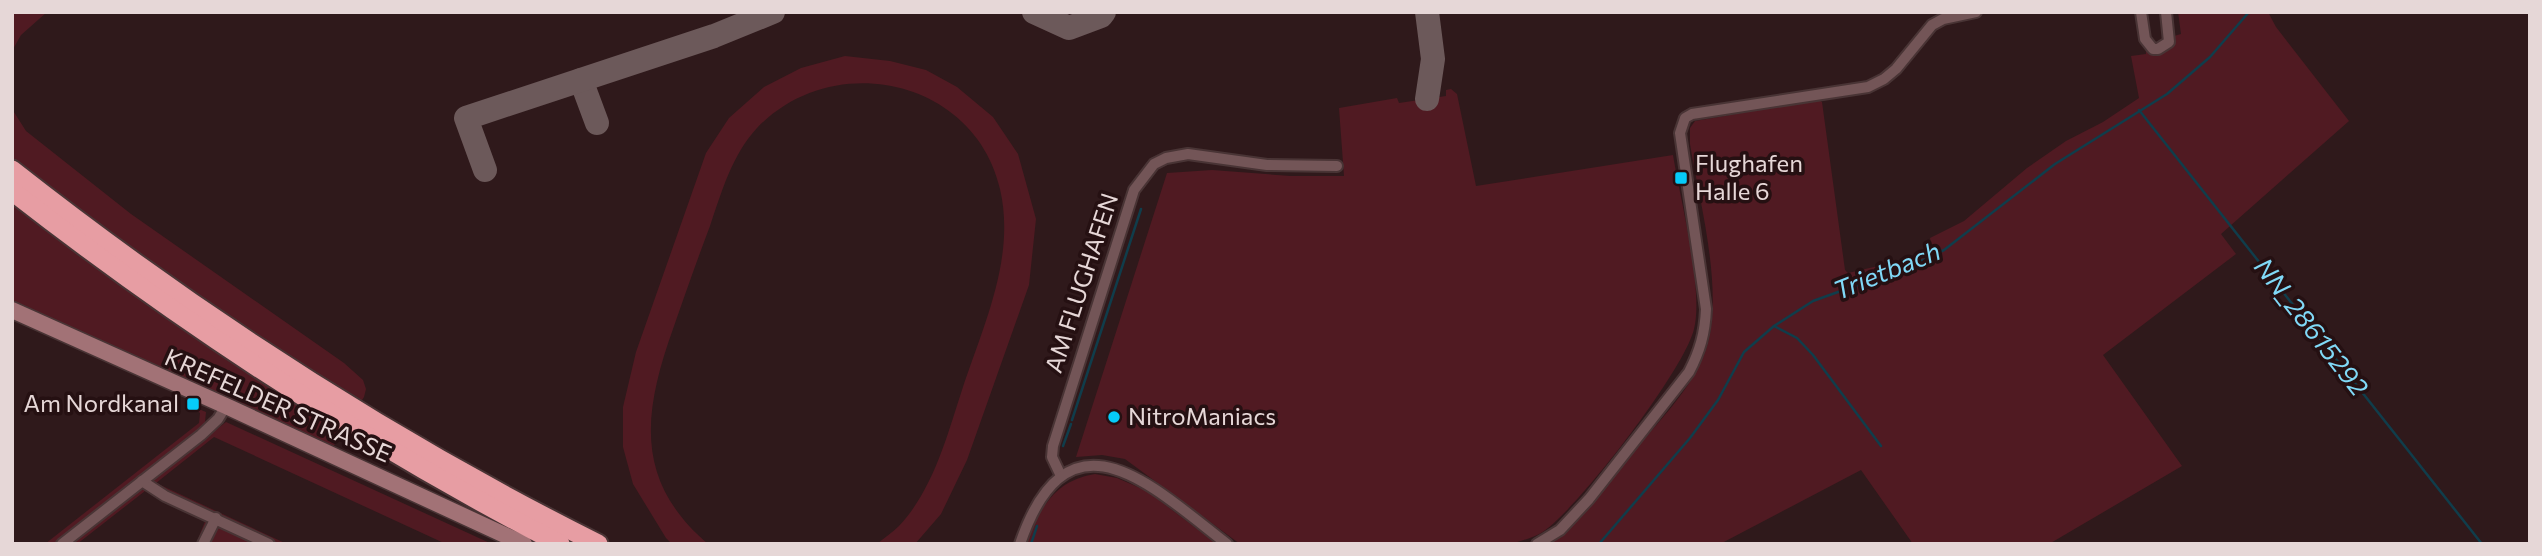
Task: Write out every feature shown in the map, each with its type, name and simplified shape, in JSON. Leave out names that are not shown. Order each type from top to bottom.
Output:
[{"type":"highway","points":[[12,170],[345,414],[442,480],[560,544]]},
{"type":"highway","points":[[12,191],[169,308],[345,414],[598,544]]},
{"type":"highway","points":[[12,197],[39,212]]},
{"type":"street","points":[[1537,544],[1560,530],[1589,499],[1689,372],[1699,354],[1705,333],[1706,309],[1680,133],[1685,118],[1692,114],[1868,87],[1896,69],[1932,25],[1944,19],[1976,12]]},
{"type":"street","points":[[2141,12],[2146,42],[2153,49],[2158,49],[2169,42],[2166,12]]},
{"type":"street","name":"AM FLUGHAFEN","points":[[1061,476],[1052,457],[1052,446],[1134,190],[1154,164],[1166,158],[1188,154],[1267,164],[1337,166]]},
{"type":"street","name":"KREFELDER STRASSE","points":[[12,310],[524,544]]},
{"type":"street","points":[[62,544],[212,425],[226,406]]},
{"type":"street","points":[[1020,544],[1038,501],[1061,476],[1076,469],[1094,466],[1125,471],[1155,488],[1227,544]]},
{"type":"street","points":[[142,481],[165,496],[269,544]]},
{"type":"street","points":[[202,544],[216,518]]},
{"type":"shaded area","points":[[12,12],[47,12],[21,35],[12,51]]},
{"type":"shaded area","points":[[2178,12],[2268,12],[2276,27],[2349,121],[2221,234],[2236,254],[2103,355],[2182,466],[2049,544],[1913,544],[1861,470],[1720,544],[1549,544],[1573,525],[1594,502],[1679,397],[1702,360],[1709,337],[1712,283],[1705,224],[1690,144],[1690,128],[1695,121],[1819,100],[1822,102],[1845,270],[1848,273],[1908,259],[1932,248],[1930,238],[1964,221],[2027,168],[2066,141],[2103,122],[2139,98],[2131,56],[2146,54],[2146,49],[2158,54],[2170,48],[2174,36],[2181,34]]},
{"type":"shaded area","points":[[845,56],[890,61],[926,70],[957,87],[993,117],[1018,154],[1036,219],[1029,285],[967,460],[941,514],[915,544],[877,544],[911,512],[930,479],[944,444],[1001,266],[1004,215],[1000,189],[985,152],[962,122],[932,100],[898,87],[861,83],[824,88],[788,103],[757,128],[741,150],[724,187],[673,329],[655,389],[651,444],[656,470],[667,496],[684,520],[708,544],[672,544],[633,484],[623,447],[623,407],[636,352],[706,153],[729,118],[764,87],[801,68]]},
{"type":"shaded area","points":[[1451,89],[1457,94],[1476,186],[1673,155],[1694,268],[1694,329],[1671,375],[1651,406],[1602,470],[1557,520],[1538,535],[1511,544],[1240,544],[1125,459],[1102,455],[1076,457],[1167,173],[1212,170],[1290,176],[1344,176],[1339,108],[1397,98],[1399,103],[1446,96],[1446,90]]},
{"type":"shaded area","points":[[12,109],[26,131],[131,214],[344,363],[363,380],[366,389],[364,397],[333,447],[12,305]]},
{"type":"shaded area","points":[[194,407],[206,412],[201,429],[53,544],[45,544],[199,423],[200,413]]},
{"type":"shaded area","points":[[226,422],[492,544],[446,544],[214,437],[156,483],[287,544],[280,544],[153,485],[153,479]]},
{"type":"shaded area","points":[[1095,474],[1117,478],[1147,491],[1217,544],[1026,542],[1044,507],[1059,489],[1081,477]]},
{"type":"shaded area","points":[[138,490],[146,490],[210,520],[199,544],[196,544],[206,519],[145,491],[77,544],[69,544]]},
{"type":"shaded area","points":[[216,525],[262,544],[208,544]]},
{"type":"waterway","name":"Trietbach","points":[[1599,544],[1690,438],[1718,400],[1744,352],[1774,326],[1813,301],[1913,265],[1944,250],[2055,164],[2167,94],[2210,57],[2249,12]]},
{"type":"waterway","name":"NN_28615292","points":[[2139,110],[2482,544]]},
{"type":"waterway","points":[[1072,420],[1141,209]]},
{"type":"waterway","points":[[1774,326],[1797,338],[1813,355],[1881,446]]},
{"type":"waterway","points":[[1063,446],[1071,424]]},
{"type":"waterway","points":[[1031,544],[1037,526]]},
{"type":"taxiway","points":[[485,170],[466,118],[714,36],[773,12]]},
{"type":"taxiway","points":[[1034,12],[1069,28],[1101,16],[1104,12]]},
{"type":"taxiway","points":[[1427,12],[1433,59],[1427,99]]},
{"type":"taxiway","points":[[581,80],[597,123]]},
{"type":"place","name":"Flughafen Halle 6","points":[[1681,178]]},
{"type":"place","name":"Am Nordkanal","points":[[193,404]]},
{"type":"place","name":"NitroManiacs","points":[[1114,417]]}]
